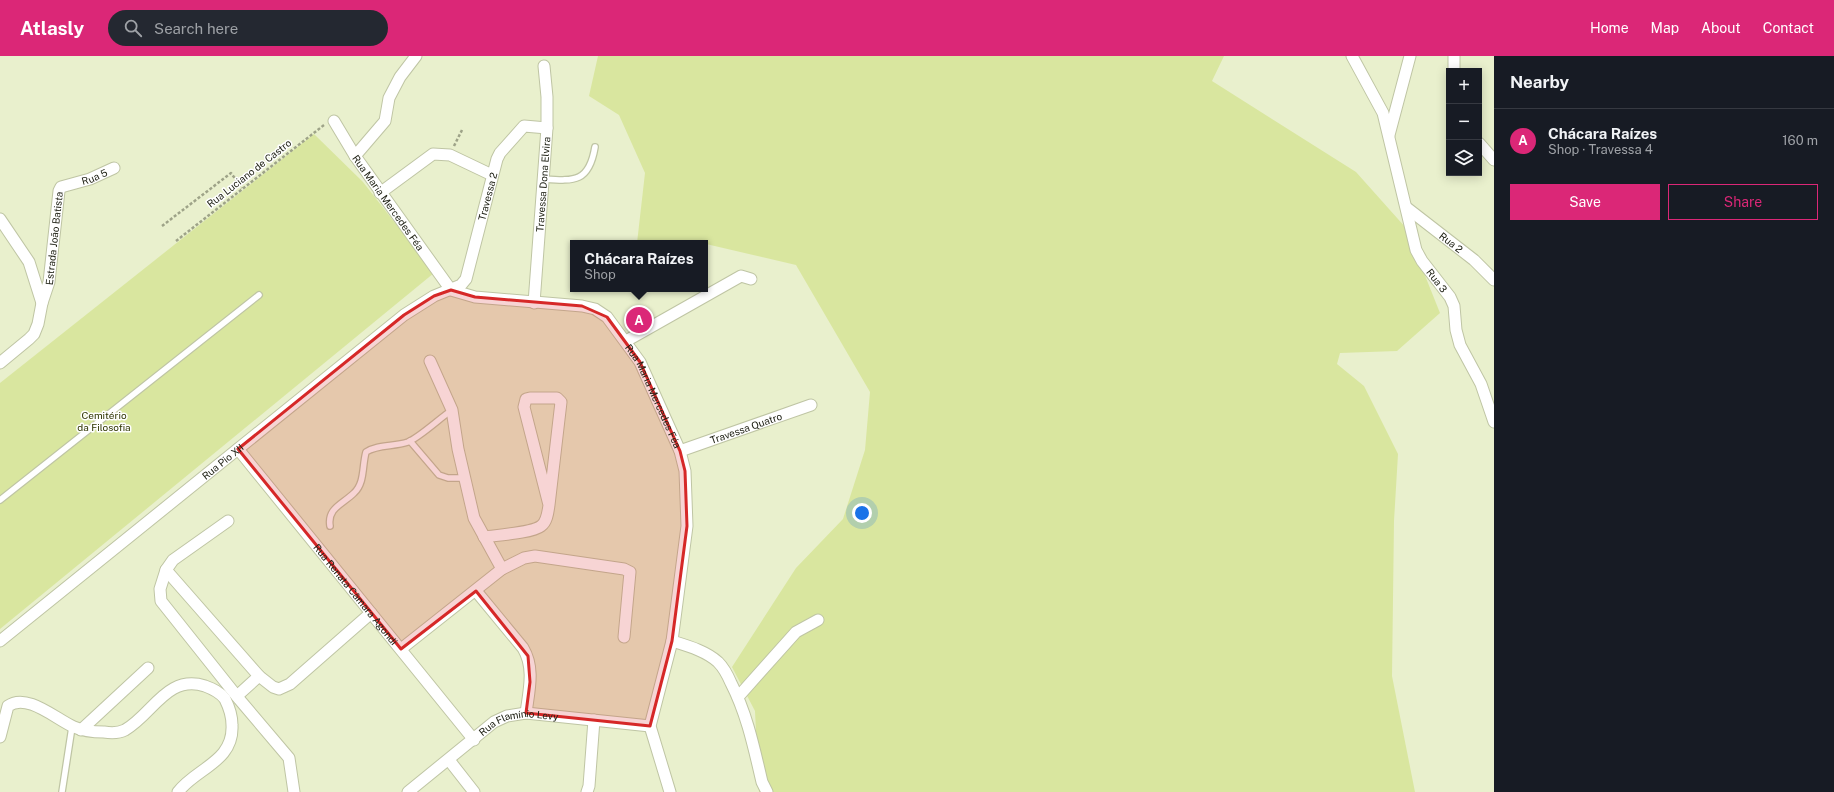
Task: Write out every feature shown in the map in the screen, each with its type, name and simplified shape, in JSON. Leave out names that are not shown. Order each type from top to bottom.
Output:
[{"type":"street","points":[[355,156],[385,121],[389,98],[400,77],[416,56]]},
{"type":"street","name":"Rua 3","points":[[1352,56],[1383,113],[1416,250],[1422,261],[1450,297],[1454,306],[1456,330],[1460,345],[1481,384],[1494,422]]},
{"type":"street","points":[[1389,135],[1410,56]]},
{"type":"street","points":[[1454,56],[1454,68]]},
{"type":"street","name":"Travessa Dona Elvira","points":[[534,303],[547,128],[547,97],[544,66]]},
{"type":"street","name":"Rua Maria Mercedes Féa","points":[[334,121],[380,193],[451,290],[475,297],[582,306],[595,309],[607,318],[626,341],[640,362],[680,451],[685,471],[687,526],[672,641],[650,726]]},
{"type":"street","name":"Travessa 2","points":[[451,290],[461,285],[469,272],[492,175],[500,153],[521,128],[528,126],[547,128]]},
{"type":"street","points":[[1482,146],[1494,160]]},
{"type":"street","points":[[380,193],[433,154],[450,155],[492,175]]},
{"type":"street","name":"Rua 5","points":[[74,184],[95,177],[114,168]]},
{"type":"street","name":"Estrada João Batista","points":[[42,303],[49,282],[59,191],[61,187],[74,184]]},
{"type":"street","name":"Rua 2","points":[[1407,208],[1474,260],[1494,280]]},
{"type":"street","points":[[0,219],[29,262],[42,303],[34,334],[0,363]]},
{"type":"street","points":[[626,341],[741,276],[751,279]]},
{"type":"street","name":"Rua Pio XII","points":[[0,641],[404,315],[434,296],[451,290]]},
{"type":"street","points":[[430,361],[452,410],[464,478],[474,518],[502,569]]},
{"type":"street","points":[[484,537],[534,530],[543,525],[547,516],[549,505],[561,402],[557,398],[530,398],[526,399],[524,407],[549,505]]},
{"type":"street","name":"Travessa Quatro","points":[[680,451],[811,405]]},
{"type":"street","name":"Rua Renata Câmara Agondi","points":[[238,449],[474,740]]},
{"type":"street","points":[[228,521],[172,560],[166,570],[160,589],[161,601],[289,758],[294,792]]},
{"type":"street","points":[[400,649],[476,591],[502,569],[524,558],[535,556],[624,569],[630,572],[624,637]]},
{"type":"street","points":[[166,570],[259,676],[273,687],[279,689],[290,684],[371,613]]},
{"type":"street","points":[[476,591],[528,656],[530,666],[530,682],[526,712]]},
{"type":"street","points":[[738,697],[796,632],[818,620]]},
{"type":"street","points":[[672,641],[693,647],[719,663],[738,697],[762,782],[767,792]]},
{"type":"street","points":[[77,728],[148,668]]},
{"type":"street","points":[[237,696],[259,676]]},
{"type":"street","points":[[0,737],[8,706],[18,702],[31,704],[77,728],[104,732],[125,730],[173,687],[192,684],[216,690],[228,705],[230,712],[233,733],[229,746],[214,763],[184,783],[178,792]]},
{"type":"street","name":"Rua Flamínio Levy","points":[[408,792],[474,740],[494,722],[507,716],[526,712],[650,726]]},
{"type":"street","points":[[587,792],[589,786],[594,720]]},
{"type":"street","points":[[650,726],[670,792]]},
{"type":"street","points":[[449,760],[474,792]]},
{"type":"lane","points":[[543,178],[571,180],[580,176],[590,167],[595,147]]},
{"type":"lane","points":[[0,500],[259,295]]},
{"type":"lane","points":[[330,526],[329,518],[332,511],[355,493],[361,483],[362,467],[366,452],[373,447],[395,445],[410,441],[452,410]]},
{"type":"lane","points":[[410,441],[439,475],[448,478],[464,478]]},
{"type":"lane","points":[[62,792],[77,728]]},
{"type":"path","name":"Rua Luciano de Castro","points":[[176,241],[323,125],[334,121]]},
{"type":"path","points":[[450,155],[462,130]]},
{"type":"path","points":[[162,226],[231,173],[242,188]]},
{"type":"highlighted area","points":[[451,290],[475,297],[582,306],[607,317],[640,362],[680,451],[685,471],[687,526],[672,641],[650,726],[526,713],[530,682],[528,656],[476,591],[401,649],[238,449],[404,315],[434,296]]},
{"type":"green space","points":[[598,56],[1224,56],[1212,81],[1356,172],[1406,228],[1440,313],[1397,351],[1340,353],[1337,364],[1364,386],[1398,454],[1394,521],[1392,676],[1415,792],[759,792],[755,711],[732,667],[796,568],[843,519],[865,450],[870,392],[796,265],[708,244],[708,240],[637,240],[645,173],[619,115],[589,96]]},
{"type":"green space","name":"Cemitério da Filosofia","points":[[314,134],[363,182],[434,273],[0,629],[0,383]]},
{"type":"place","name":"Chácara Raízes","points":[[639,320]]}]
